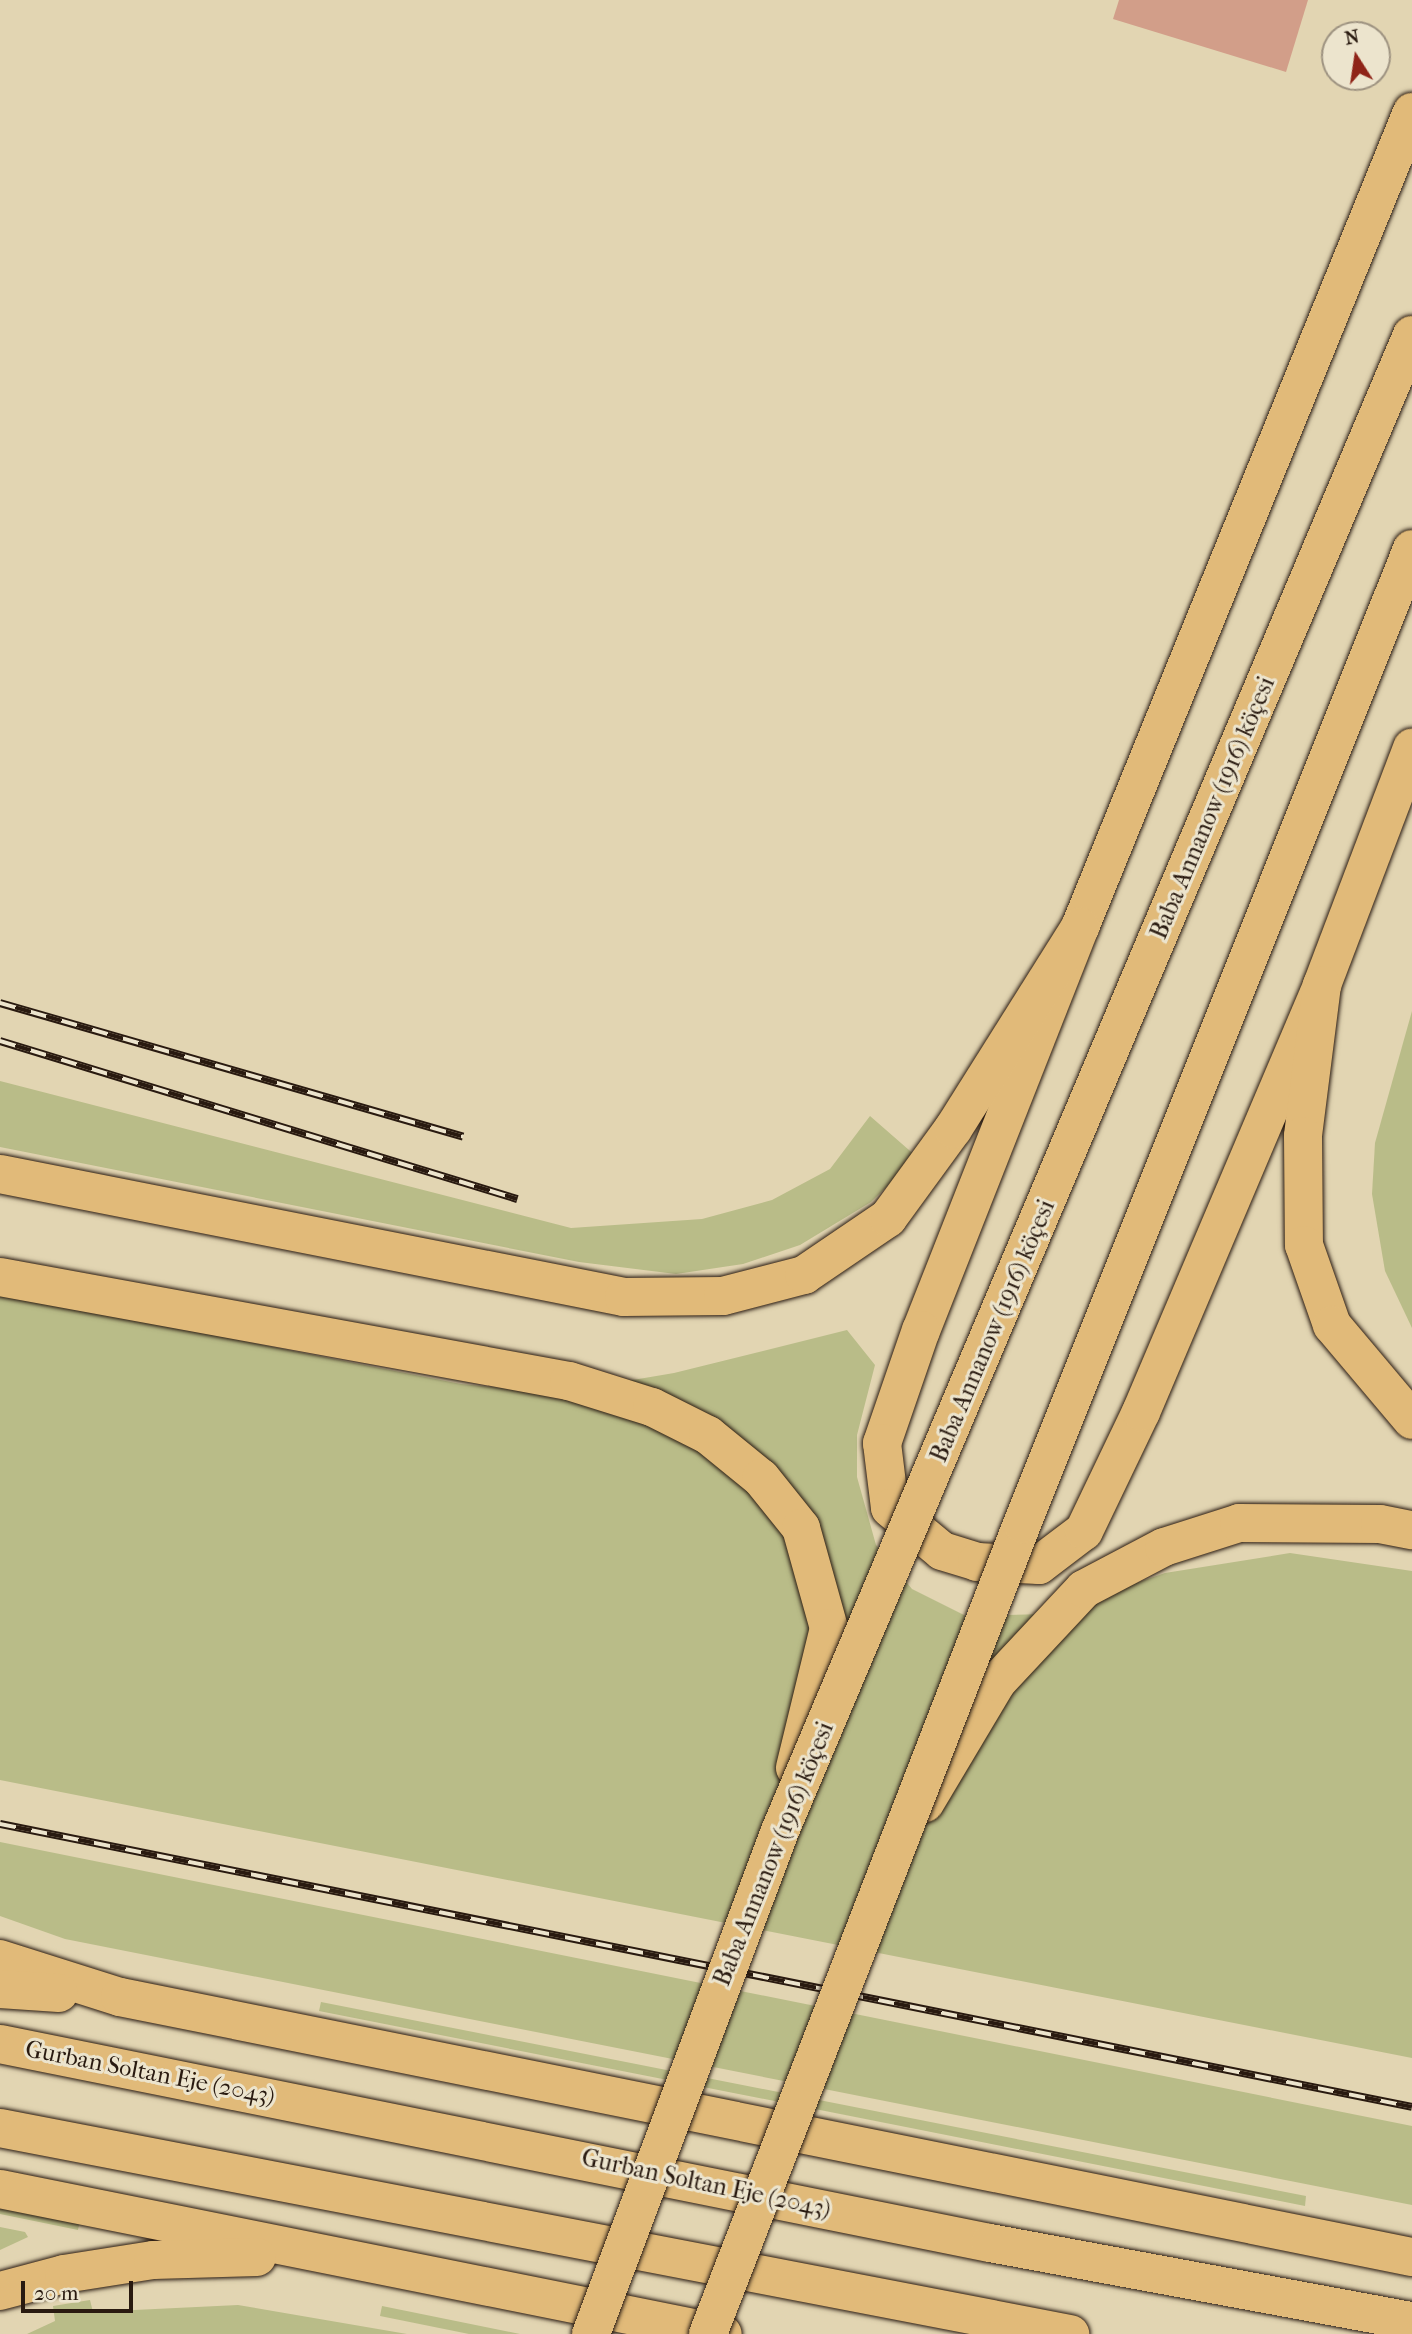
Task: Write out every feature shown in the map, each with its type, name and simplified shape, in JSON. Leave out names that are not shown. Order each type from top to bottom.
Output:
[{"type":"main road","points":[[1412,112],[1080,928],[921,1330],[883,1443],[890,1508],[942,1551],[977,1562],[1039,1565],[1084,1531],[1141,1412],[1322,985],[1412,748]]},
{"type":"main road","name":"Baba Annanow (1916) köçesi","points":[[591,2334],[780,1831],[1412,335]]},
{"type":"main road","points":[[708,2334],[890,1860],[1412,549]]},
{"type":"main road","points":[[0,1174],[624,1297],[723,1296],[804,1275],[888,1218],[953,1129],[1080,928]]},
{"type":"main road","points":[[1322,985],[1303,1136],[1304,1245],[1332,1325],[1412,1420]]},
{"type":"main road","points":[[0,1277],[569,1381],[652,1407],[708,1436],[761,1479],[801,1528],[829,1628],[780,1831]]},
{"type":"main road","points":[[890,1860],[998,1682],[1084,1589],[1164,1547],[1239,1524],[1380,1524],[1412,1531]]},
{"type":"main road","points":[[0,1959],[120,1997],[1409,2255]]},
{"type":"main road","points":[[0,1989],[120,1997]]},
{"type":"main road","name":"Gurban Soltan Eje (2043)","points":[[0,2044],[990,2243],[1412,2321]]},
{"type":"main road","points":[[0,2128],[1070,2334]]},
{"type":"main road","points":[[0,2189],[723,2334]]},
{"type":"main road","points":[[0,2291],[64,2274],[153,2260],[321,2254]]},
{"type":"green space","points":[[1412,1011],[1412,1328],[1385,1271],[1372,1194],[1375,1143]]},
{"type":"green space","points":[[0,1081],[571,1228],[702,1219],[772,1200],[830,1169],[870,1116],[917,1157],[871,1202],[800,1245],[743,1264],[676,1274],[579,1262],[0,1147]]},
{"type":"green space","points":[[0,1293],[461,1384],[556,1393],[674,1373],[847,1330],[875,1365],[857,1435],[857,1477],[876,1545],[912,1589],[966,1616],[1047,1614],[1165,1573],[1290,1553],[1412,1571],[1412,2058],[0,1780]]},
{"type":"green space","points":[[0,1842],[1412,2126],[1412,2205],[65,1939],[0,1916]]},
{"type":"green space","points":[[321,2002],[1306,2196],[1305,2206],[319,2011]]},
{"type":"green space","points":[[0,2205],[80,2220],[78,2230],[0,2214]]},
{"type":"green space","points":[[0,2227],[25,2232],[28,2237],[0,2250]]},
{"type":"green space","points":[[90,2300],[93,2312],[238,2305],[407,2334],[27,2334],[55,2321],[53,2306]]},
{"type":"green space","points":[[382,2306],[520,2334],[469,2334],[380,2316]]},
{"type":"building","points":[[1119,0],[1308,0],[1286,72],[1113,19]]},
{"type":"railway","points":[[0,1003],[463,1137]]},
{"type":"railway","points":[[0,1041],[517,1199]]},
{"type":"railway","points":[[0,1824],[1412,2107]]}]
